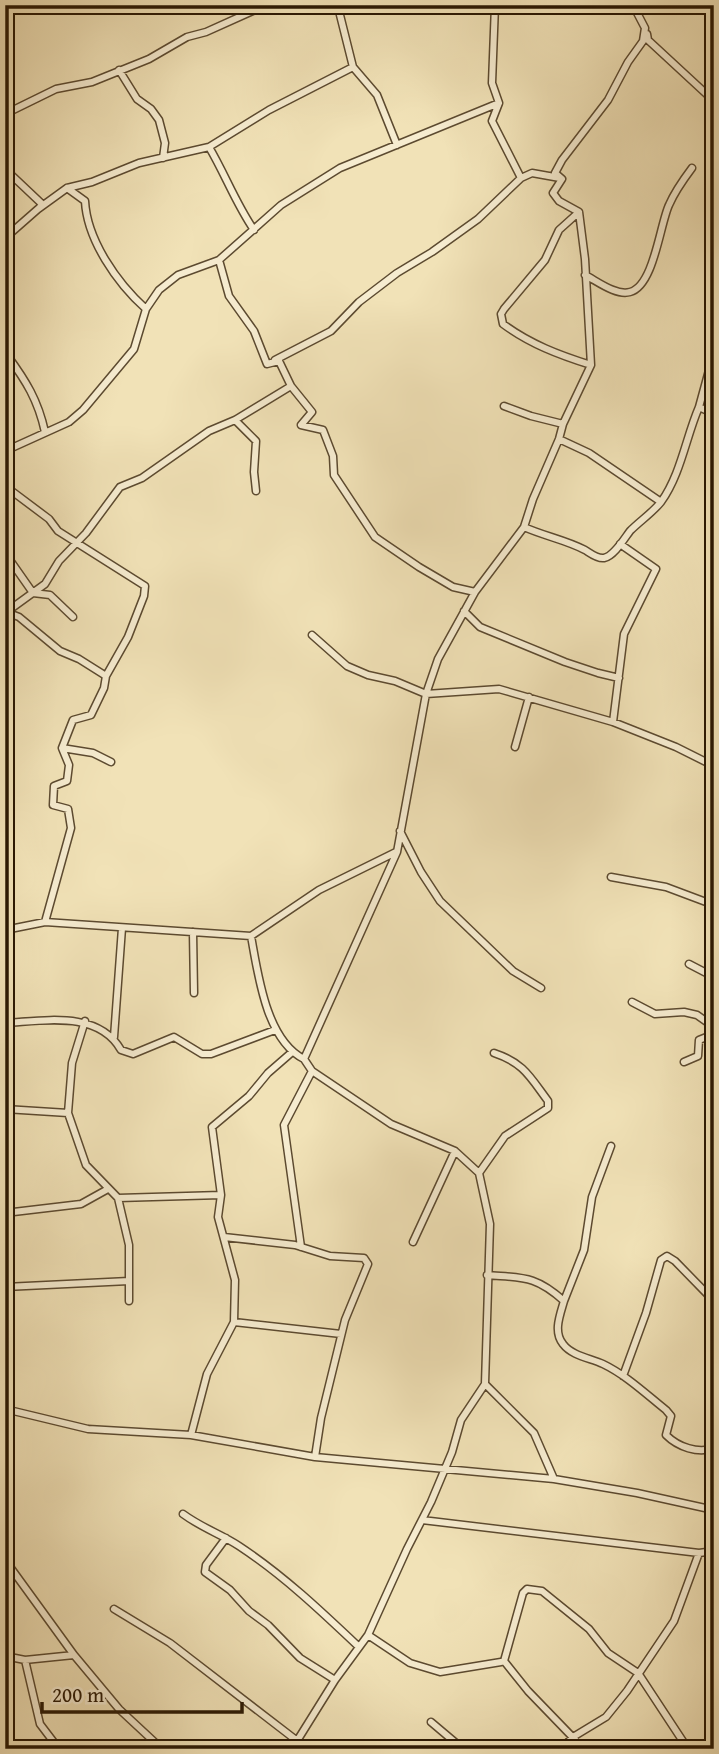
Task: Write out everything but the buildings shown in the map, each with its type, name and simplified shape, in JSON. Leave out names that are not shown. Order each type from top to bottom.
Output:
[{"type":"street","points":[[5,114],[56,89],[92,82],[149,59],[187,37],[206,32],[266,5]]},
{"type":"street","points":[[335,5],[339,11],[353,67],[377,95],[397,145]]},
{"type":"street","points":[[364,5],[377,5]]},
{"type":"street","points":[[495,5],[492,83],[499,103],[492,121],[521,178]]},
{"type":"street","points":[[562,179],[555,173],[562,160],[608,100],[628,62],[645,40],[645,28],[633,5]]},
{"type":"street","points":[[645,40],[714,101]]},
{"type":"street","points":[[5,238],[67,188],[92,182],[139,163],[209,147],[269,110],[353,67]]},
{"type":"street","points":[[119,71],[136,99],[151,109],[159,120],[165,143],[163,158]]},
{"type":"street","points":[[5,451],[69,422],[83,410],[134,349],[146,309],[159,290],[178,275],[219,260],[281,205],[328,175],[499,103]]},
{"type":"street","points":[[209,147],[239,208],[254,230]]},
{"type":"street","points":[[585,275],[618,292],[629,293],[637,289],[643,282],[661,239],[667,208],[678,186],[692,168]]},
{"type":"street","points":[[5,169],[42,204],[38,209]]},
{"type":"street","points":[[267,364],[331,331],[359,302],[478,219],[521,178],[532,173],[562,179]]},
{"type":"street","points":[[562,179],[553,193],[559,201],[579,212]]},
{"type":"street","points":[[67,188],[85,201],[86,218],[107,260],[122,283],[146,309]]},
{"type":"street","points":[[304,1059],[397,852],[426,694],[438,659],[475,592],[524,527],[564,424],[591,365],[585,259],[579,212]]},
{"type":"street","points":[[579,212],[559,230],[545,260],[503,309],[501,316],[503,324],[518,335],[557,355],[591,365]]},
{"type":"street","points":[[219,260],[229,296],[254,331],[267,364]]},
{"type":"street","points":[[524,527],[603,558],[609,556],[661,502],[686,447],[714,352]]},
{"type":"street","points":[[7,355],[27,382],[40,408],[45,432]]},
{"type":"street","points":[[267,364],[279,361],[290,386],[312,412],[301,425],[323,430],[333,456],[334,475],[375,537],[419,568],[453,587],[475,592]]},
{"type":"street","points":[[6,612],[45,584],[59,561],[86,533],[120,487],[142,478],[209,431],[235,420],[290,386]]},
{"type":"street","points":[[504,406],[564,424]]},
{"type":"street","points":[[699,407],[714,414]]},
{"type":"street","points":[[235,420],[256,441],[256,491]]},
{"type":"street","points":[[559,439],[590,453],[661,502]]},
{"type":"street","points":[[5,486],[49,519],[58,531],[145,586],[144,596],[128,638],[106,676],[104,688],[92,715],[73,720],[62,748],[69,765],[66,781],[54,786],[53,805],[68,809],[71,828],[45,922]]},
{"type":"street","points":[[613,722],[624,634],[656,569],[620,544]]},
{"type":"street","points":[[5,553],[33,593],[50,595],[74,617]]},
{"type":"street","points":[[464,611],[480,627],[565,662],[619,678]]},
{"type":"street","points":[[6,612],[19,617],[60,651],[106,676]]},
{"type":"street","points":[[312,635],[347,666],[426,694],[499,688],[613,722],[676,747],[714,766]]},
{"type":"street","points":[[515,747],[529,697]]},
{"type":"street","points":[[62,748],[93,753],[111,762]]},
{"type":"street","points":[[400,831],[439,901],[513,971],[541,988]]},
{"type":"street","points":[[5,930],[45,922],[251,936],[319,890],[397,852]]},
{"type":"street","points":[[611,877],[666,887],[714,905]]},
{"type":"street","points":[[122,928],[114,1037],[121,1050],[133,1054],[174,1037],[202,1054],[211,1054],[275,1030]]},
{"type":"street","points":[[193,932],[194,993]]},
{"type":"street","points":[[251,936],[260,984],[275,1030],[291,1053],[304,1059],[312,1071],[391,1124],[455,1151],[479,1173],[489,1224],[485,1384],[461,1420],[452,1452],[368,1635],[335,1680],[292,1749]]},
{"type":"street","points":[[689,964],[714,977]]},
{"type":"street","points":[[632,1002],[655,1014],[684,1012],[697,1015],[714,1027]]},
{"type":"street","points":[[5,1023],[85,1021],[114,1037]]},
{"type":"street","points":[[85,1021],[72,1063],[68,1113],[86,1165],[118,1198],[130,1245],[129,1301]]},
{"type":"street","points":[[684,1062],[698,1056],[699,1040],[714,1034]]},
{"type":"street","points":[[191,1435],[207,1374],[234,1322],[235,1280],[218,1217],[221,1195],[212,1127],[250,1096],[268,1073],[291,1053]]},
{"type":"street","points":[[479,1173],[505,1136],[548,1108],[548,1101],[520,1065],[494,1053]]},
{"type":"street","points":[[301,1247],[284,1125],[312,1071]]},
{"type":"street","points":[[5,1109],[68,1113]]},
{"type":"street","points":[[611,1146],[592,1197],[584,1250],[557,1326],[562,1344],[623,1376],[671,1416],[666,1435],[675,1443],[703,1452],[714,1448]]},
{"type":"street","points":[[413,1242],[455,1151]]},
{"type":"street","points":[[5,1213],[81,1204],[108,1189]]},
{"type":"street","points":[[118,1198],[221,1195]]},
{"type":"street","points":[[224,1237],[301,1247],[330,1256],[364,1258],[368,1264],[341,1334],[315,1458]]},
{"type":"street","points":[[623,1376],[646,1313],[661,1260],[667,1256],[675,1261],[714,1301]]},
{"type":"street","points":[[487,1275],[532,1279],[564,1301]]},
{"type":"street","points":[[5,1287],[129,1281]]},
{"type":"street","points":[[234,1322],[341,1334]]},
{"type":"street","points":[[485,1384],[534,1433],[554,1479]]},
{"type":"street","points":[[5,1409],[88,1429],[191,1435],[315,1458],[554,1479],[714,1510]]},
{"type":"street","points":[[183,1514],[261,1561],[313,1603],[359,1647]]},
{"type":"street","points":[[422,1520],[699,1553],[714,1551]]},
{"type":"street","points":[[226,1538],[206,1565],[205,1572],[230,1590],[300,1658],[335,1680]]},
{"type":"street","points":[[561,1749],[573,1737],[606,1717],[638,1674],[674,1621],[699,1553]]},
{"type":"street","points":[[5,1560],[74,1655],[119,1709],[162,1749]]},
{"type":"street","points":[[504,1661],[523,1593],[534,1588],[542,1591],[589,1629],[608,1653],[638,1674],[688,1749]]},
{"type":"street","points":[[114,1609],[170,1643],[296,1740]]},
{"type":"street","points":[[368,1635],[410,1663],[440,1672],[504,1661]]},
{"type":"street","points":[[5,1656],[25,1660],[74,1655]]},
{"type":"street","points":[[25,1660],[40,1724],[59,1749]]},
{"type":"street","points":[[504,1661],[528,1691],[584,1749]]},
{"type":"street","points":[[431,1722],[463,1749]]}]
